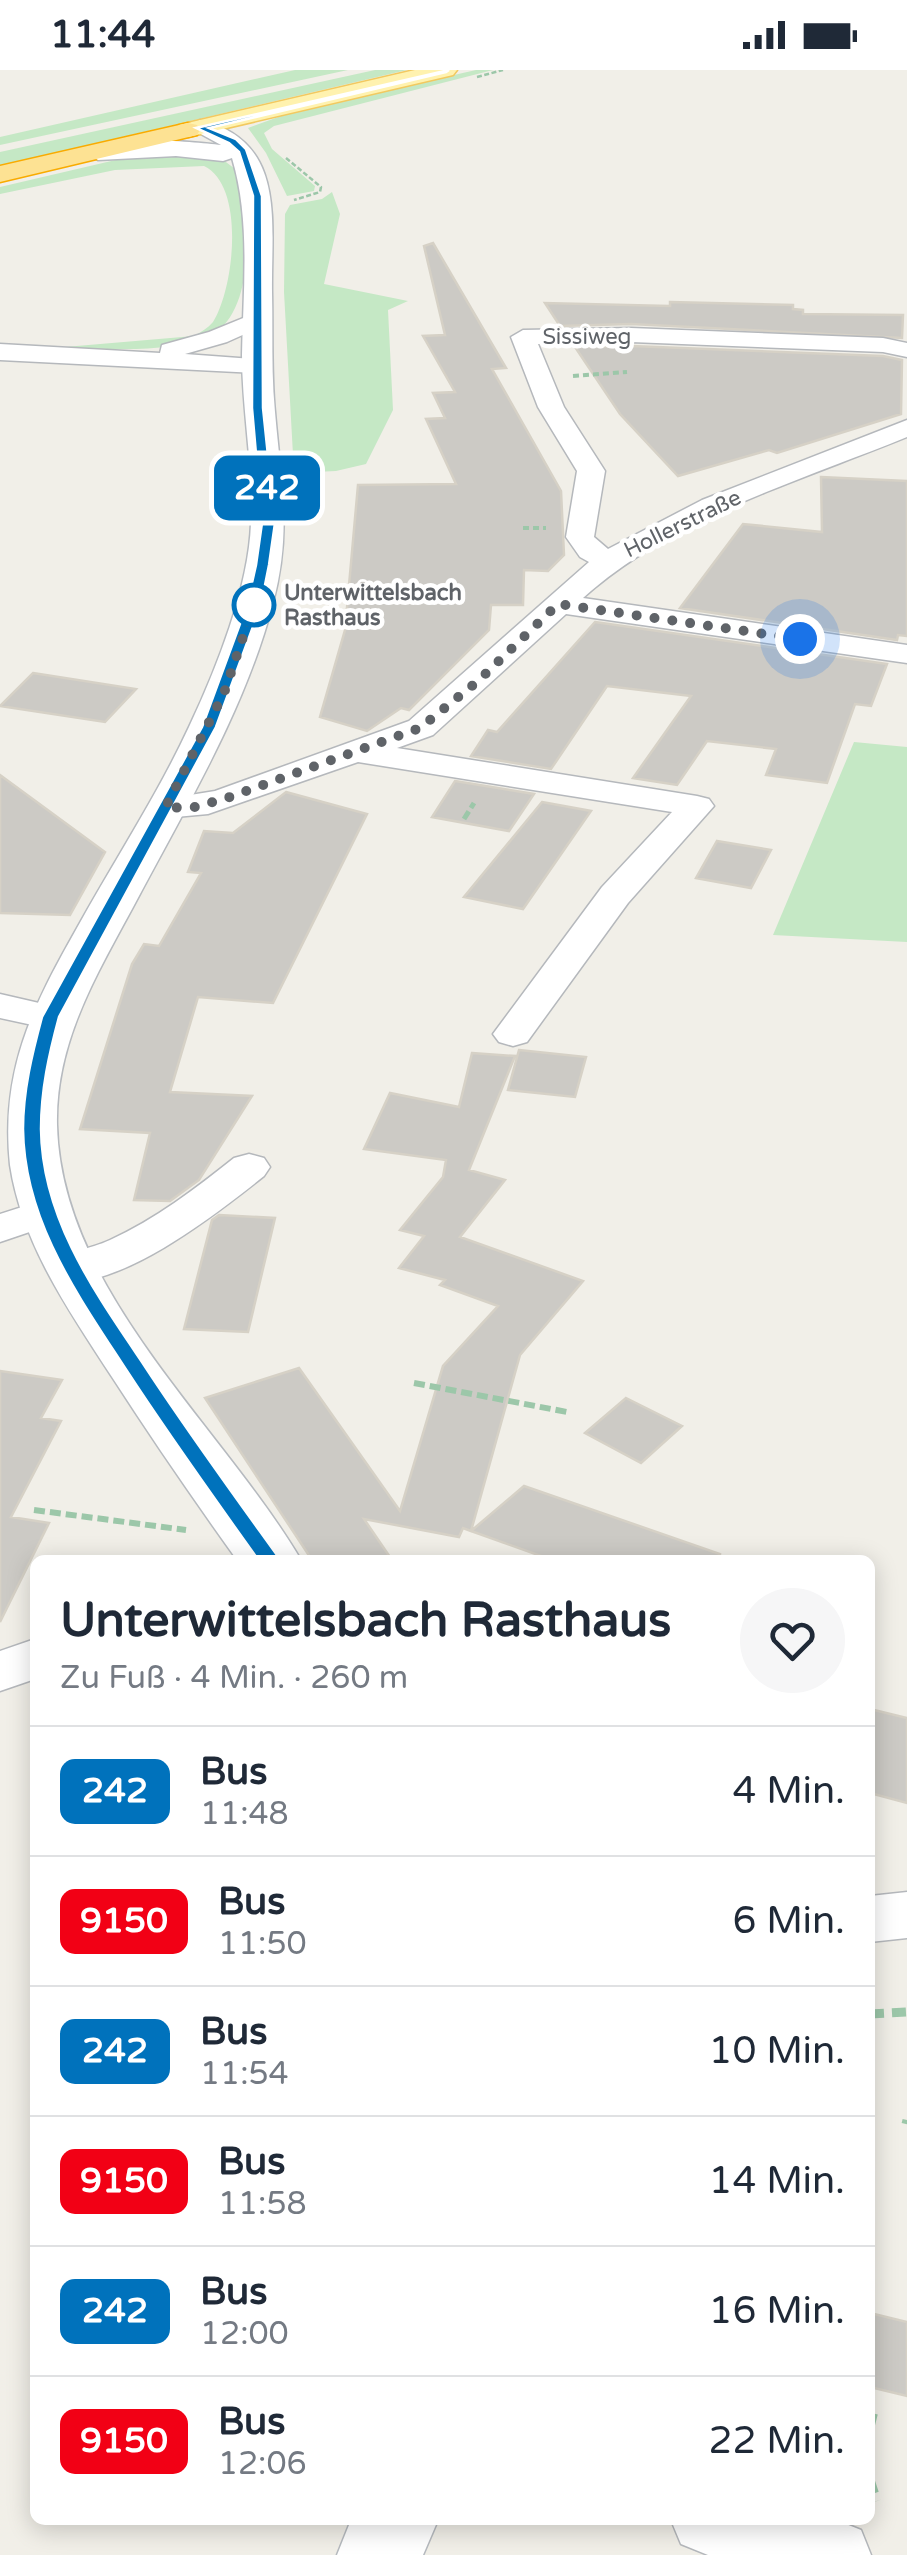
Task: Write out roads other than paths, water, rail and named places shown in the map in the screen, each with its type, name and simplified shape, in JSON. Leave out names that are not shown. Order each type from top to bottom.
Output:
[{"type":"highway","points":[[0,174],[194,129]]},
{"type":"main road","points":[[194,129],[456,75]]},
{"type":"main road","points":[[194,129],[198,141],[224,153],[256,188]]},
{"type":"main road","points":[[194,129],[232,141],[249,161],[256,188],[258,408],[268,523],[254,605],[224,693],[51,1017],[38,1063],[32,1131],[47,1212],[71,1270],[178,1433],[262,1550]]},
{"type":"main road","points":[[98,152],[176,148],[224,153]]},
{"type":"main road","points":[[380,2555],[393,2525]]},
{"type":"street","points":[[166,351],[205,342],[258,319]]},
{"type":"street","name":"Sissiweg","points":[[608,560],[590,551],[580,537],[591,472],[548,404],[534,376],[523,336],[642,336],[883,345],[907,350]]},
{"type":"street","points":[[55,356],[166,351],[258,358]]},
{"type":"street","points":[[0,352],[258,358]]},
{"type":"street","name":"Hollerstraße","points":[[165,808],[196,807],[227,798],[420,728],[478,681],[608,560],[712,506],[907,428]]},
{"type":"street","points":[[558,604],[907,654]]},
{"type":"street","points":[[356,752],[697,806],[615,895],[514,1034]]},
{"type":"street","points":[[0,1006],[51,1017]]},
{"type":"street","points":[[71,1270],[120,1254],[179,1224],[249,1167]]},
{"type":"street","points":[[0,1229],[47,1212]]},
{"type":"street","points":[[0,1672],[30,1660]]},
{"type":"street","points":[[875,1919],[907,1915]]},
{"type":"street","points":[[725,2525],[836,2555]]},
{"type":"place","name":"Unterwittelsbach Rasthaus","points":[[254,605]]}]
